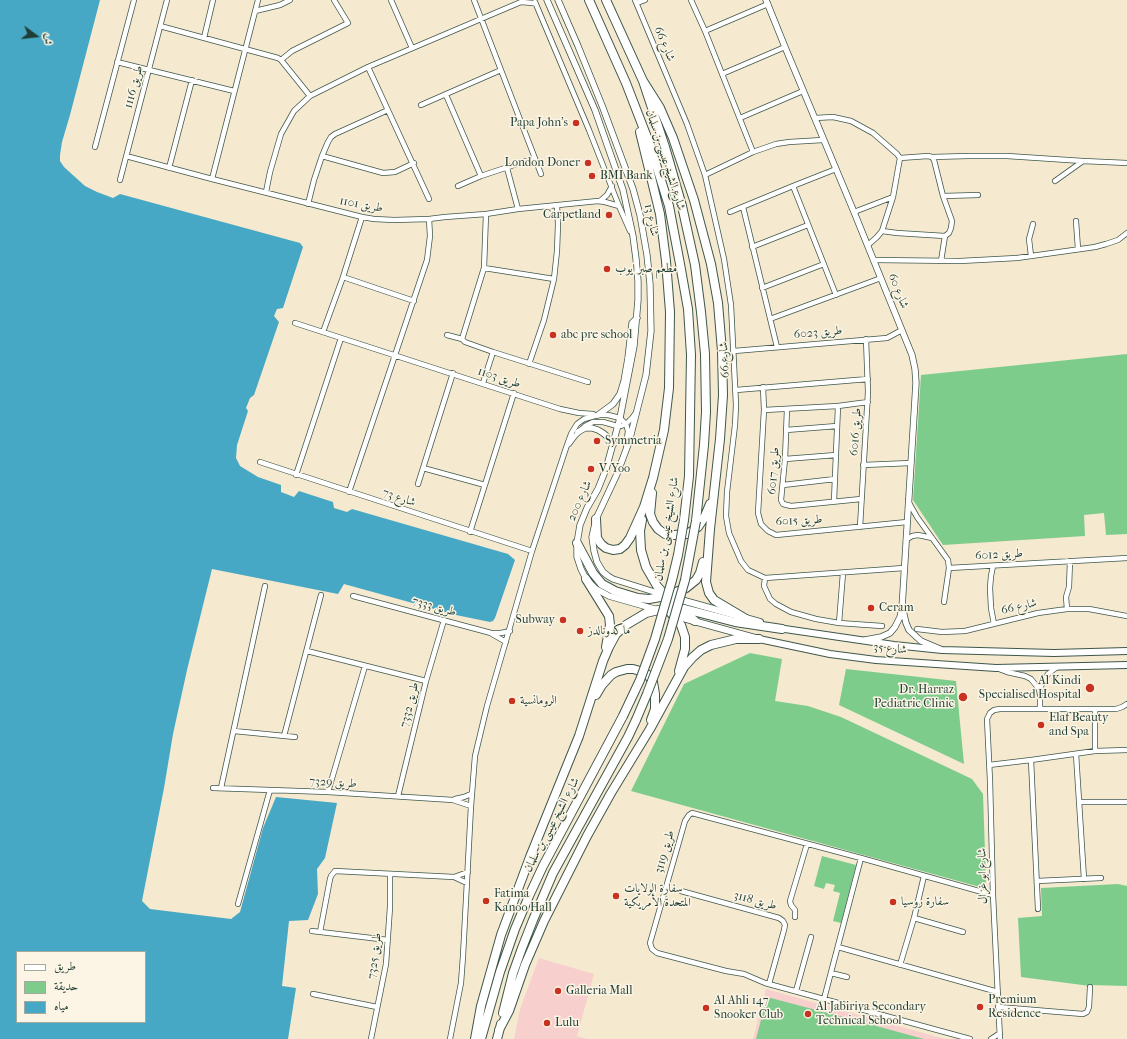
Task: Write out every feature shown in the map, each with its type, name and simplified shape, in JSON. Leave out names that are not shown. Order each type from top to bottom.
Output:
[{"type":"highway","name":"شارع الشيخ عيسى بن سلمان","points":[[481,1039],[500,972],[515,929],[529,896],[543,866],[623,716],[640,680],[664,610],[678,555],[689,476],[691,355],[688,309],[669,206],[650,145],[626,83],[589,0]]},
{"type":"highway","name":"شارع الشيخ عيسى بن سلمان","points":[[497,1039],[513,973],[542,898],[553,873],[628,737],[668,640],[685,580],[696,521],[704,446],[706,412],[705,354],[695,265],[682,206],[665,147],[643,81],[606,0]]},
{"type":"highway","points":[[643,81],[660,108],[673,138],[694,200],[711,264],[718,303],[722,351],[723,394],[706,582],[709,593],[714,600],[720,605],[746,619]]},
{"type":"highway","points":[[596,519],[597,538],[606,548],[613,550],[620,549],[630,538],[644,507],[653,478],[664,430],[669,388],[669,286],[660,214],[645,150],[626,83]]},
{"type":"highway","points":[[653,478],[650,514],[658,529],[665,534],[674,535],[687,534],[698,527],[709,506],[716,482]]},
{"type":"highway","points":[[644,507],[640,531],[641,550],[646,567],[657,586],[666,596],[675,611],[685,637],[685,649],[674,685]]},
{"type":"highway","points":[[577,543],[592,573],[602,584],[615,591],[638,598],[649,599],[653,595],[666,596],[686,588],[696,580],[703,563],[710,529]]},
{"type":"highway","points":[[475,1039],[481,1006],[501,935],[530,857],[580,736],[603,661],[609,635],[609,616],[586,579]]},
{"type":"highway","points":[[653,595],[667,608],[694,621]]},
{"type":"highway","points":[[603,661],[616,634],[626,625],[646,613],[667,608]]},
{"type":"highway","points":[[675,611],[782,629]]},
{"type":"highway","points":[[499,1030],[509,1011],[525,965],[544,921],[586,836],[610,792],[657,718],[684,667],[701,650],[711,644],[736,639],[759,639]]},
{"type":"highway","points":[[587,713],[602,685],[611,675],[626,669],[644,672],[653,682],[656,701],[652,717],[637,750]]},
{"type":"main road","name":"شارع 35","points":[[666,596],[782,629],[942,650],[1054,653],[1127,651]]},
{"type":"main road","points":[[658,610],[675,611]]},
{"type":"main road","name":"شارع 35","points":[[694,621],[759,639],[830,654],[876,660],[996,668],[1127,665]]},
{"type":"street","points":[[95,147],[134,0]]},
{"type":"street","name":"طريق 1116","points":[[120,180],[167,0]]},
{"type":"street","points":[[204,38],[213,0]]},
{"type":"street","points":[[212,179],[258,0]]},
{"type":"street","points":[[255,11],[290,0]]},
{"type":"street","points":[[281,60],[292,51],[348,24],[334,0]]},
{"type":"street","points":[[391,0],[412,48]]},
{"type":"street","points":[[474,0],[541,174]]},
{"type":"street","name":"شارع 13","points":[[547,0],[595,110],[623,190],[633,236],[638,281],[637,318],[634,346],[620,418]]},
{"type":"street","name":"شارع 13","points":[[558,0],[603,108],[633,189],[647,255],[650,284],[651,331],[646,374],[638,409],[624,456]]},
{"type":"street","points":[[636,2],[645,0]]},
{"type":"street","points":[[691,0],[705,30],[753,152]]},
{"type":"street","points":[[266,192],[281,134],[294,112],[310,96],[368,67],[481,18],[522,1],[535,2],[619,206],[633,236]]},
{"type":"street","name":"شارع 66","points":[[636,2],[687,124],[705,175],[724,259],[732,305],[736,390],[735,425],[726,492],[727,524],[733,543],[744,566],[753,573],[765,578]]},
{"type":"street","points":[[705,30],[767,2]]},
{"type":"street","name":"شارع 60","points":[[767,2],[823,140],[868,245],[912,355],[916,369],[902,608]]},
{"type":"street","points":[[160,26],[274,56],[281,60],[310,96]]},
{"type":"street","points":[[722,74],[785,46]]},
{"type":"street","points":[[117,62],[234,91]]},
{"type":"street","points":[[368,67],[430,199]]},
{"type":"street","points":[[421,105],[501,70]]},
{"type":"street","points":[[169,168],[192,80]]},
{"type":"street","points":[[740,118],[803,91]]},
{"type":"street","points":[[446,95],[481,176]]},
{"type":"street","points":[[308,204],[314,180],[328,142],[335,134],[388,110]]},
{"type":"street","points":[[815,118],[832,117],[856,123],[873,133],[900,158],[894,197],[882,231],[868,245]]},
{"type":"street","points":[[705,175],[753,152],[776,144],[823,140]]},
{"type":"street","name":"طريق 1101","points":[[126,156],[362,217],[394,220],[429,219],[598,202],[605,202],[619,206]]},
{"type":"street","points":[[322,156],[383,173],[395,172],[414,163]]},
{"type":"street","points":[[900,158],[928,156],[1007,156],[1127,163]]},
{"type":"street","points":[[932,156],[943,196],[952,221],[952,228],[945,236],[941,261]]},
{"type":"street","points":[[458,186],[481,176],[535,158]]},
{"type":"street","points":[[1055,181],[1083,161]]},
{"type":"street","points":[[507,168],[518,209]]},
{"type":"street","points":[[730,212],[836,169]]},
{"type":"street","points":[[598,202],[604,199],[612,186]]},
{"type":"street","points":[[793,186],[836,295]]},
{"type":"street","points":[[943,196],[978,195]]},
{"type":"street","points":[[854,212],[894,197]]},
{"type":"street","points":[[529,364],[544,320],[554,279],[558,244],[558,206]]},
{"type":"street","points":[[743,207],[777,347]]},
{"type":"street","points":[[462,339],[484,268],[486,214]]},
{"type":"street","points":[[323,332],[343,277],[362,217]]},
{"type":"street","points":[[349,492],[427,260],[430,236],[429,219]]},
{"type":"street","points":[[1076,221],[1078,249]]},
{"type":"street","points":[[1031,256],[1029,239],[1033,224]]},
{"type":"street","points":[[752,247],[808,225]]},
{"type":"street","points":[[882,231],[945,236]]},
{"type":"street","points":[[874,260],[967,261],[1017,258],[1106,244],[1118,240],[1127,233]]},
{"type":"street","points":[[762,288],[824,264]]},
{"type":"street","points":[[484,268],[554,279]]},
{"type":"street","points":[[343,277],[414,301]]},
{"type":"street","points":[[770,319],[881,278]]},
{"type":"street","points":[[450,1039],[461,982],[475,756],[487,706],[532,551],[571,434],[577,424],[584,419],[598,414],[613,404],[620,394],[628,358],[632,323],[637,318]]},
{"type":"street","name":"طريق 1103","points":[[294,323],[569,412],[598,414]]},
{"type":"street","name":"طريق 6023","points":[[734,351],[887,338],[902,330]]},
{"type":"street","points":[[447,335],[462,339],[465,342],[493,352],[588,382]]},
{"type":"street","points":[[296,474],[341,338]]},
{"type":"street","name":"طريق 6016","points":[[860,527],[868,402],[866,340]]},
{"type":"street","points":[[483,383],[493,352]]},
{"type":"street","points":[[418,484],[453,374]]},
{"type":"street","points":[[736,390],[868,378]]},
{"type":"street","name":"طريق 6015","points":[[763,387],[764,410],[758,513],[761,524],[768,531],[776,535],[907,522]]},
{"type":"street","points":[[470,532],[514,393]]},
{"type":"street","points":[[764,410],[838,406],[868,402]]},
{"type":"street","points":[[834,501],[838,406]]},
{"type":"street","points":[[566,448],[578,432],[585,426],[594,422],[603,422],[618,426],[626,424],[638,409]]},
{"type":"street","name":"طريق 6017","points":[[787,409],[785,459],[781,500],[783,504],[786,506],[791,506],[861,499]]},
{"type":"street","points":[[598,414],[620,418],[626,424]]},
{"type":"street","name":"شارع 200","points":[[620,418],[606,469],[580,525],[577,543],[577,558],[586,579],[596,589],[609,596],[658,610]]},
{"type":"street","name":"شارع 200","points":[[626,424],[628,431],[624,456],[596,519],[592,537],[594,551],[597,562],[603,572],[613,579],[653,595]]},
{"type":"street","points":[[786,430],[837,426]]},
{"type":"street","points":[[578,432],[585,428],[598,430],[610,439],[613,445]]},
{"type":"street","points":[[785,459],[836,455]]},
{"type":"street","name":"شارع 73","points":[[260,462],[470,532],[532,551]]},
{"type":"street","points":[[863,465],[911,463]]},
{"type":"street","points":[[424,468],[485,485]]},
{"type":"street","points":[[783,485],[835,479]]},
{"type":"street","points":[[908,501],[917,517],[948,560],[949,568],[944,602]]},
{"type":"street","points":[[906,540],[912,536],[932,538]]},
{"type":"street","name":"طريق 6012","points":[[949,568],[1127,558]]},
{"type":"street","points":[[1067,609],[1066,597],[1069,587],[1070,561]]},
{"type":"street","points":[[993,566],[991,576],[991,608],[994,624]]},
{"type":"street","points":[[882,626],[839,623],[807,617],[792,612],[772,602],[767,595],[764,586],[765,578],[904,568]]},
{"type":"street","points":[[839,623],[843,573]]},
{"type":"street","points":[[221,788],[265,586]]},
{"type":"street","points":[[284,736],[321,595]]},
{"type":"street","name":"طريق 7333","points":[[353,596],[491,633],[510,631]]},
{"type":"street","points":[[862,640],[881,637],[890,633],[900,617],[902,608]]},
{"type":"street","points":[[902,608],[909,630],[921,641],[942,650]]},
{"type":"street","name":"شارع 66","points":[[917,629],[942,632],[965,631],[1038,613],[1067,609],[1089,609],[1127,616]]},
{"type":"street","name":"طريق 7332","points":[[398,796],[426,681],[444,620]]},
{"type":"street","points":[[491,633],[506,642]]},
{"type":"street","points":[[307,651],[426,681]]},
{"type":"street","points":[[328,792],[365,666]]},
{"type":"street","points":[[1057,667],[1044,678],[1040,689],[1040,709],[1116,709],[1126,705]]},
{"type":"street","points":[[996,668],[1031,679],[1039,689],[1040,695]]},
{"type":"street","name":"شارع ابو غزال","points":[[1000,1039],[993,895],[989,765],[986,726],[990,713],[994,710],[1040,709]]},
{"type":"street","points":[[1095,709],[1095,751]]},
{"type":"street","points":[[234,731],[295,737]]},
{"type":"street","points":[[989,765],[1095,751],[1127,750]]},
{"type":"street","points":[[1076,754],[1084,879]]},
{"type":"street","points":[[1031,760],[1038,909]]},
{"type":"street","name":"طريق 7329","points":[[213,788],[398,796],[453,800],[471,806]]},
{"type":"street","points":[[238,904],[270,790]]},
{"type":"street","name":"طريق 7329","points":[[453,800],[472,794]]},
{"type":"street","points":[[1080,802],[1127,802]]},
{"type":"street","name":"طريق 3119","points":[[970,1039],[796,990],[769,984],[744,974],[726,971],[657,953],[652,949],[650,943],[685,821],[692,813],[993,895]]},
{"type":"street","points":[[795,916],[796,911],[791,905],[790,901],[806,844]]},
{"type":"street","points":[[824,999],[861,858]]},
{"type":"street","points":[[320,932],[330,879],[333,873],[339,871],[454,877],[467,883]]},
{"type":"street","points":[[454,877],[468,872]]},
{"type":"street","name":"طريق 7325","points":[[371,1039],[386,964],[390,874]]},
{"type":"street","points":[[900,965],[914,918],[924,876]]},
{"type":"street","points":[[1037,881],[1100,878]]},
{"type":"street","name":"طريق 3118","points":[[681,891],[779,918],[783,921],[785,925],[784,930],[769,984]]},
{"type":"street","points":[[914,918],[963,932]]},
{"type":"street","points":[[312,931],[388,940]]},
{"type":"street","points":[[796,990],[811,937]]},
{"type":"street","points":[[838,947],[998,992]]},
{"type":"street","points":[[831,972],[847,977]]},
{"type":"street","points":[[998,1007],[1083,1014],[1087,1012],[1089,1007],[1090,987]]},
{"type":"street","points":[[313,994],[377,1007]]},
{"type":"street","points":[[991,1039],[1000,1033]]},
{"type":"shaded area","name":"Galleria Mall","points":[[539,958],[594,974],[577,1036],[587,1039],[514,1039],[520,1009]]},
{"type":"shaded area","name":"Al Jabiriya Secondary Technical School","points":[[766,989],[945,1039],[753,1039]]},
{"type":"green space","points":[[1127,354],[1127,534],[1106,535],[1104,513],[1084,515],[1085,536],[943,545],[913,500],[921,375]]},
{"type":"green space","points":[[750,653],[782,659],[775,701],[808,706],[841,717],[972,779],[983,794],[986,882],[980,887],[631,791],[684,684]]},
{"type":"green space","points":[[846,669],[956,681],[964,764],[839,705]]},
{"type":"green space","points":[[822,856],[856,865],[841,923],[833,921],[840,893],[833,891],[835,885],[826,883],[824,889],[814,886]]},
{"type":"green space","points":[[1118,884],[1127,886],[1127,986],[1090,986],[1021,977],[1018,918],[1042,916],[1041,888]]},
{"type":"green space","name":"Al Jabiriya Secondary Technical School","points":[[767,997],[858,1021],[924,1039],[756,1039]]},
{"type":"water","points":[[0,0],[100,0],[62,142],[60,155],[60,161],[64,167],[85,186],[113,198],[120,194],[300,243],[303,247],[283,308],[277,309],[274,316],[279,322],[254,395],[250,398],[246,408],[248,411],[237,445],[236,458],[240,466],[258,477],[281,485],[281,492],[294,497],[299,491],[333,502],[334,508],[347,512],[352,509],[508,554],[515,560],[495,618],[490,622],[456,615],[344,584],[338,594],[212,569],[173,734],[142,901],[150,909],[231,919],[240,912],[263,828],[276,797],[337,803],[325,858],[317,869],[318,894],[308,920],[289,921],[282,986],[296,988],[288,1039],[0,1039]]},
{"type":"place","name":"Papa John's","points":[[576,123]]},
{"type":"place","name":"London Doner","points":[[588,163]]},
{"type":"place","name":"BMI Bank","points":[[592,176]]},
{"type":"place","name":"Carpetland","points":[[609,215]]},
{"type":"place","name":"مطعم صبر ايوب","points":[[607,269]]},
{"type":"place","name":"abc pre school","points":[[553,335]]},
{"type":"place","name":"Symmetria","points":[[597,441]]},
{"type":"place","name":"V. Yoo","points":[[591,469]]},
{"type":"place","name":"Ceram","points":[[871,608]]},
{"type":"place","name":"Subway","points":[[563,620]]},
{"type":"place","name":"ماكدونالدز","points":[[580,631]]},
{"type":"place","name":"Al Kindi Specialised Hospital","points":[[1090,688]]},
{"type":"place","name":"Dr. Harraz Pediatric Clinic","points":[[963,697]]},
{"type":"place","name":"الرومانسية","points":[[512,701]]},
{"type":"place","name":"Elaf Beauty and Spa","points":[[1041,725]]},
{"type":"place","name":"سفارة الولايات المتحدة الأمريكية","points":[[616,896]]},
{"type":"place","name":"Fatima Kanoo Hall","points":[[486,901]]},
{"type":"place","name":"سفارة روسيا","points":[[893,902]]},
{"type":"place","name":"Galleria Mall","points":[[558,991]]},
{"type":"place","name":"Premium Residence","points":[[980,1007]]},
{"type":"place","name":"Al Ahli 147 Snooker Club","points":[[706,1008]]},
{"type":"place","name":"Al Jabiriya Secondary Technical School","points":[[808,1014]]},
{"type":"place","name":"Lulu","points":[[547,1023]]}]
